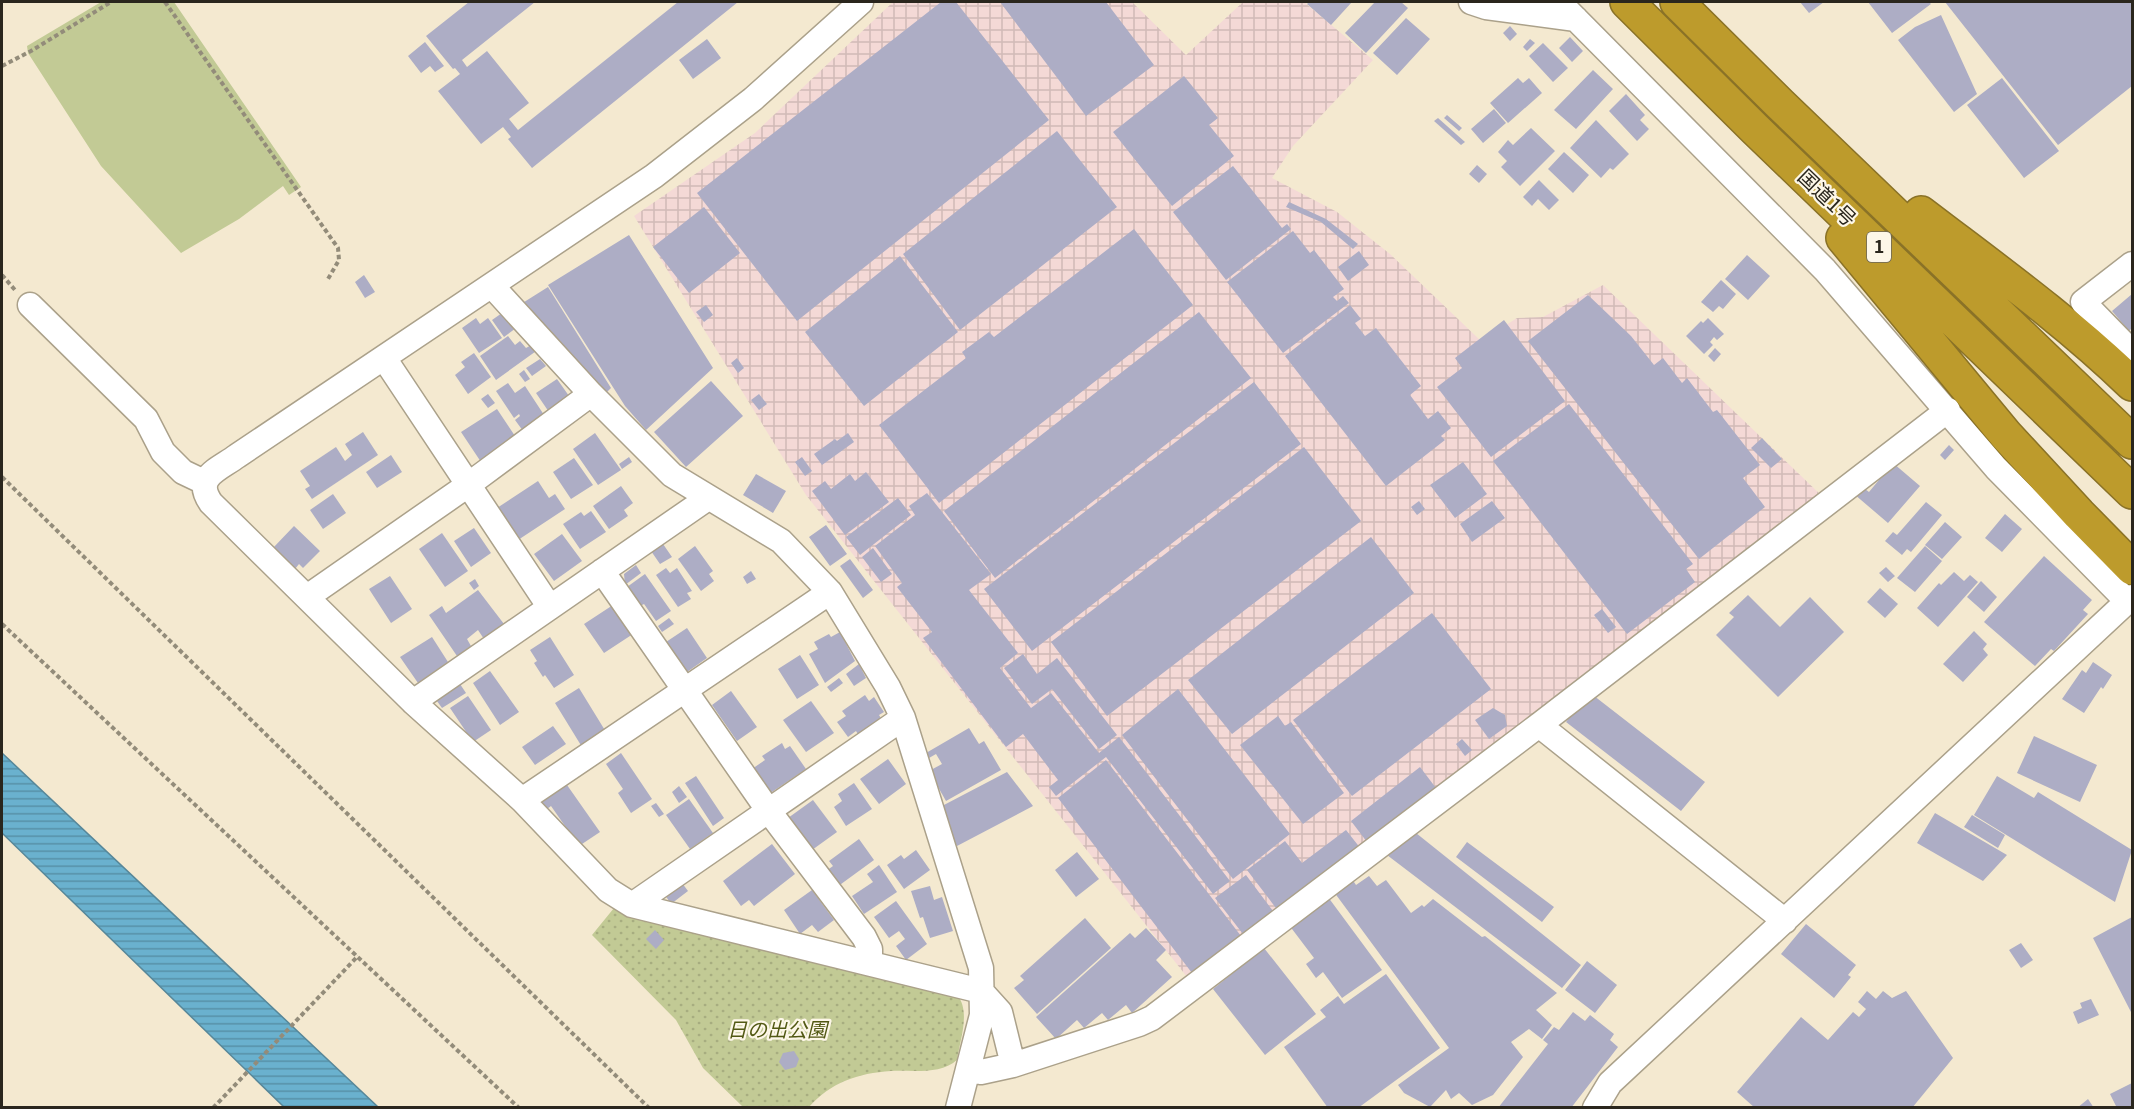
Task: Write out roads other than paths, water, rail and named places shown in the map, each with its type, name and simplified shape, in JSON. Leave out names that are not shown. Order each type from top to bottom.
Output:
[{"type":"highway","name":"国道1号","points":[[1627,2],[1754,128],[2133,492]]},
{"type":"highway","name":"国道1号","points":[[1677,2],[1780,104],[2133,442]]},
{"type":"highway","name":"1","points":[[1780,104],[2025,292],[2102,354],[2133,384]]},
{"type":"highway","name":"1","points":[[1754,128],[2006,435],[2133,568]]},
{"type":"street","points":[[861,2],[753,99],[654,176],[210,475],[204,482],[206,496],[413,702],[522,800],[608,890],[632,905],[981,991],[1000,1012],[1013,1065]]},
{"type":"street","points":[[1470,2],[1486,7],[1576,19]]},
{"type":"street","points":[[1559,2],[1825,270],[1996,468],[2130,599],[1610,1083],[1595,1107]]},
{"type":"street","points":[[2133,264],[2083,303],[2133,352]]},
{"type":"street","points":[[492,285],[591,394],[672,475],[781,541],[831,592],[888,687],[903,718],[981,968],[982,1015],[958,1107]]},
{"type":"street","points":[[30,305],[146,419],[163,452],[183,472],[204,482]]},
{"type":"street","points":[[384,358],[549,606]]},
{"type":"street","points":[[307,597],[468,485],[591,394]]},
{"type":"street","points":[[967,1075],[1013,1065],[1117,1032],[1152,1018],[1539,725],[1948,410]]},
{"type":"street","points":[[413,702],[708,498]]},
{"type":"street","points":[[602,571],[768,810],[864,937],[870,949],[870,963]]},
{"type":"street","points":[[522,800],[831,592]]},
{"type":"street","points":[[632,905],[903,718]]},
{"type":"street","points":[[1539,725],[1785,921]]},
{"type":"water","points":[[2,753],[378,1107],[284,1107],[2,833]]},
{"type":"park label","name":"日の出公園","points":[[777,1030]]}]
